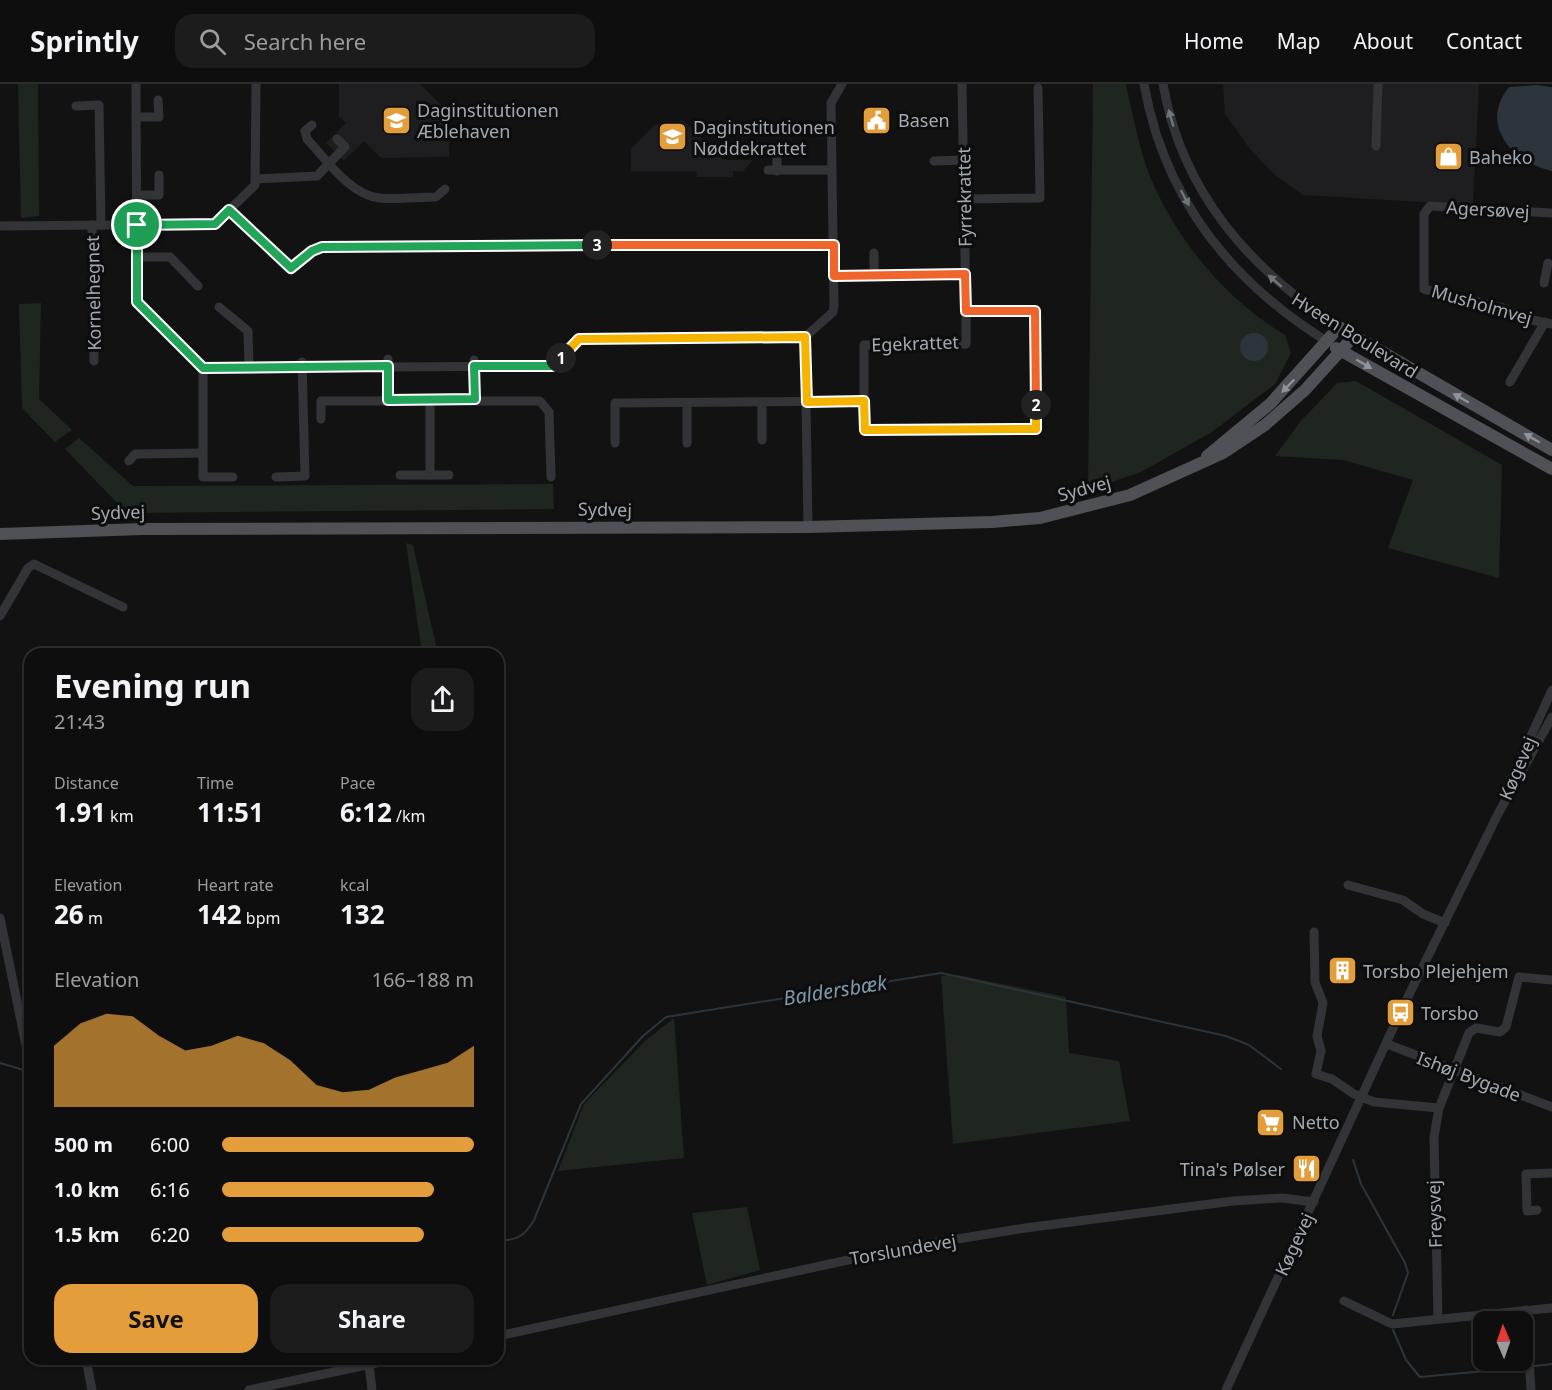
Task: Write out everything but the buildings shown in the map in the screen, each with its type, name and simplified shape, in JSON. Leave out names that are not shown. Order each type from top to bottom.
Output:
[{"type":"main road","name":"Sydvej","points":[[1199,462],[1271,403],[1328,342],[1339,327]]},
{"type":"main road","name":"Hveen Boulevard","points":[[1339,327],[1552,450]]},
{"type":"main road","name":"Sydvej","points":[[0,534],[142,529],[808,527],[992,522],[1040,518],[1131,495],[1223,453],[1265,425],[1312,383],[1354,336]]},
{"type":"main road","name":"Hveen Boulevard","points":[[1328,342],[1552,469]]},
{"type":"street","points":[[136,84],[137,302],[203,368],[388,363],[552,366],[579,339],[805,337],[833,312],[831,103],[842,84]]},
{"type":"street","points":[[0,226],[215,224],[255,185],[256,84]]},
{"type":"street","name":"Fyrrekrattet","points":[[962,84],[966,311]]},
{"type":"street","name":"Hveen Boulevard","points":[[1144,84],[1156,133],[1167,164],[1203,229],[1222,255],[1277,309],[1328,342]]},
{"type":"street","name":"Hveen Boulevard","points":[[1163,84],[1185,157],[1218,217],[1267,274],[1290,294],[1339,327]]},
{"type":"street","points":[[1376,146],[1378,84]]},
{"type":"street","points":[[964,199],[1040,198],[1038,88]]},
{"type":"street","points":[[136,117],[159,117],[159,100]]},
{"type":"street","name":"Kornelhegnet","points":[[75,106],[99,105],[94,361]]},
{"type":"street","points":[[312,125],[307,127],[305,136],[356,189],[368,196],[379,198],[436,197],[445,189]]},
{"type":"street","points":[[256,179],[317,176],[345,147],[337,138]]},
{"type":"street","points":[[777,158],[773,170],[832,170]]},
{"type":"street","points":[[934,161],[964,160]]},
{"type":"street","points":[[137,195],[159,195],[159,175]]},
{"type":"street","name":"Agersøvej","points":[[1426,210],[1430,206],[1552,213]]},
{"type":"street","points":[[229,210],[291,268],[312,251],[322,247],[834,245]]},
{"type":"street","name":"Musholmvej","points":[[1426,210],[1424,289],[1503,308],[1527,319],[1549,323],[1510,382]]},
{"type":"street","points":[[874,253],[874,276]]},
{"type":"street","points":[[138,257],[170,257],[198,286]]},
{"type":"street","points":[[1547,277],[1548,263]]},
{"type":"street","name":"Fyrrekrattet","points":[[834,276],[965,274]]},
{"type":"street","points":[[219,307],[248,331],[249,368]]},
{"type":"street","name":"Egekrattet","points":[[966,311],[1035,311],[1036,429],[865,430],[864,401],[864,345],[966,344],[966,311]]},
{"type":"street","points":[[805,337],[808,527]]},
{"type":"street","points":[[388,363],[388,400]]},
{"type":"street","points":[[474,363],[475,399]]},
{"type":"street","points":[[276,477],[305,476],[302,365]]},
{"type":"street","points":[[203,368],[203,477],[232,477]]},
{"type":"street","points":[[321,419],[321,401],[475,399],[540,401],[549,412],[551,477]]},
{"type":"street","points":[[430,400],[430,475]]},
{"type":"street","points":[[615,443],[615,403],[864,401]]},
{"type":"street","points":[[762,402],[762,440]]},
{"type":"street","points":[[687,403],[687,443]]},
{"type":"street","points":[[129,461],[135,454],[203,453]]},
{"type":"street","points":[[400,475],[449,475]]},
{"type":"street","points":[[0,616],[28,568],[34,564],[123,607]]},
{"type":"street","name":"Køgevej","points":[[1498,814],[1512,776],[1552,690]]},
{"type":"street","name":"Køgevej","points":[[1226,1390],[1445,923],[1498,814],[1552,717]]},
{"type":"street","points":[[1348,885],[1403,900],[1423,914],[1445,923]]},
{"type":"street","points":[[0,918],[24,1036]]},
{"type":"street","points":[[1314,932],[1315,982],[1323,1003],[1317,1036],[1321,1051],[1316,1074],[1332,1079],[1363,1097],[1382,1104],[1438,1108]]},
{"type":"street","name":"Freysvej","points":[[1438,1319],[1432,1154],[1438,1108],[1472,1030],[1500,1032],[1506,1027],[1519,977],[1552,980]]},
{"type":"street","name":"Ishøj Bygade","points":[[1387,1044],[1552,1107]]},
{"type":"street","points":[[1537,1210],[1527,1211],[1526,1174],[1552,1173]]},
{"type":"street","name":"Torslundevej","points":[[504,1335],[908,1247],[1025,1228],[1233,1201],[1282,1198],[1314,1202]]},
{"type":"street","points":[[1344,1301],[1392,1324],[1552,1308]]},
{"type":"street","points":[[1526,1310],[1531,1390]]},
{"type":"street","points":[[87,1365],[92,1390]]},
{"type":"street","points":[[249,1390],[369,1365],[372,1390]]},
{"type":"shaded area","points":[[18,84],[38,84],[39,216],[21,218]]},
{"type":"shaded area","name":"Daginstitutionen Æblehaven","points":[[339,84],[420,84],[449,113],[449,157],[381,158],[364,141],[344,161],[326,143],[346,123],[339,116]]},
{"type":"shaded area","points":[[1093,84],[1126,84],[1146,164],[1167,212],[1194,253],[1227,290],[1285,335],[1291,353],[1275,384],[1212,432],[1141,472],[1088,490]]},
{"type":"shaded area","points":[[1223,84],[1479,84],[1473,205],[1303,195],[1275,175],[1250,149],[1225,114]]},
{"type":"shaded area","points":[[1536,85],[1552,87],[1552,171],[1524,160],[1504,140],[1499,128],[1497,115],[1500,101],[1509,87]]},
{"type":"shaded area","name":"Daginstitutionen Nøddekrattet","points":[[682,119],[724,160],[753,160],[743,171],[733,171],[733,177],[697,177],[696,171],[631,171],[631,149],[654,125],[675,125]]},
{"type":"shaded area","points":[[41,303],[39,399],[72,430],[55,442],[22,408],[19,304]]},
{"type":"shaded area","points":[[1254,333],[1264,337],[1268,347],[1264,357],[1254,361],[1244,357],[1240,347],[1244,337]]},
{"type":"shaded area","points":[[1356,381],[1502,465],[1499,578],[1388,548],[1413,480],[1343,460],[1275,456],[1300,422],[1337,383]]},
{"type":"shaded area","points":[[79,438],[133,486],[553,484],[554,509],[127,513],[65,449]]},
{"type":"shaded area","points":[[406,543],[413,545],[437,648],[421,648]]},
{"type":"shaded area","points":[[958,975],[1066,997],[1069,1053],[1119,1061],[1130,1121],[953,1144],[941,976]]},
{"type":"shaded area","points":[[674,1018],[684,1158],[558,1171],[584,1104],[645,1041]]},
{"type":"shaded area","points":[[747,1207],[760,1270],[707,1285],[692,1213]]},
{"type":"waterway","name":"Baldersbæk","points":[[504,1240],[523,1234],[534,1220],[581,1104],[643,1036],[666,1017],[941,973],[1226,1036],[1249,1045],[1281,1069]]},
{"type":"waterway","name":"Baldersbæk","points":[[0,1063],[24,1070]]},
{"type":"waterway","name":"Baldersbæk","points":[[1353,1160],[1361,1184],[1405,1263],[1408,1273],[1393,1315]]},
{"type":"waterway","name":"Baldersbæk","points":[[1393,1330],[1406,1360],[1420,1377],[1485,1371]]},
{"type":"waterway","name":"Baldersbæk","points":[[1535,1366],[1552,1364]]},
{"type":"place","name":"Daginstitutionen Æblehaven","points":[[396,120]]},
{"type":"place","name":"Basen","points":[[877,120]]},
{"type":"place","name":"Daginstitutionen Nøddekrattet","points":[[672,137]]},
{"type":"place","name":"Baheko","points":[[1448,157]]},
{"type":"place","name":"Torsbo Plejehjem","points":[[1342,971]]},
{"type":"place","name":"Torsbo","points":[[1400,1013]]},
{"type":"place","name":"Netto","points":[[1271,1122]]},
{"type":"place","name":"Tina's Pølser","points":[[1306,1169]]},
{"type":"route","points":[[229,210],[291,268],[312,251],[322,247],[834,245],[834,276],[965,274],[966,311],[1035,311],[1036,429],[865,430],[864,401],[807,402],[805,337],[579,339],[552,366],[474,366],[475,399],[388,400],[388,366],[203,368],[137,302],[137,225],[215,224],[229,210]]}]
